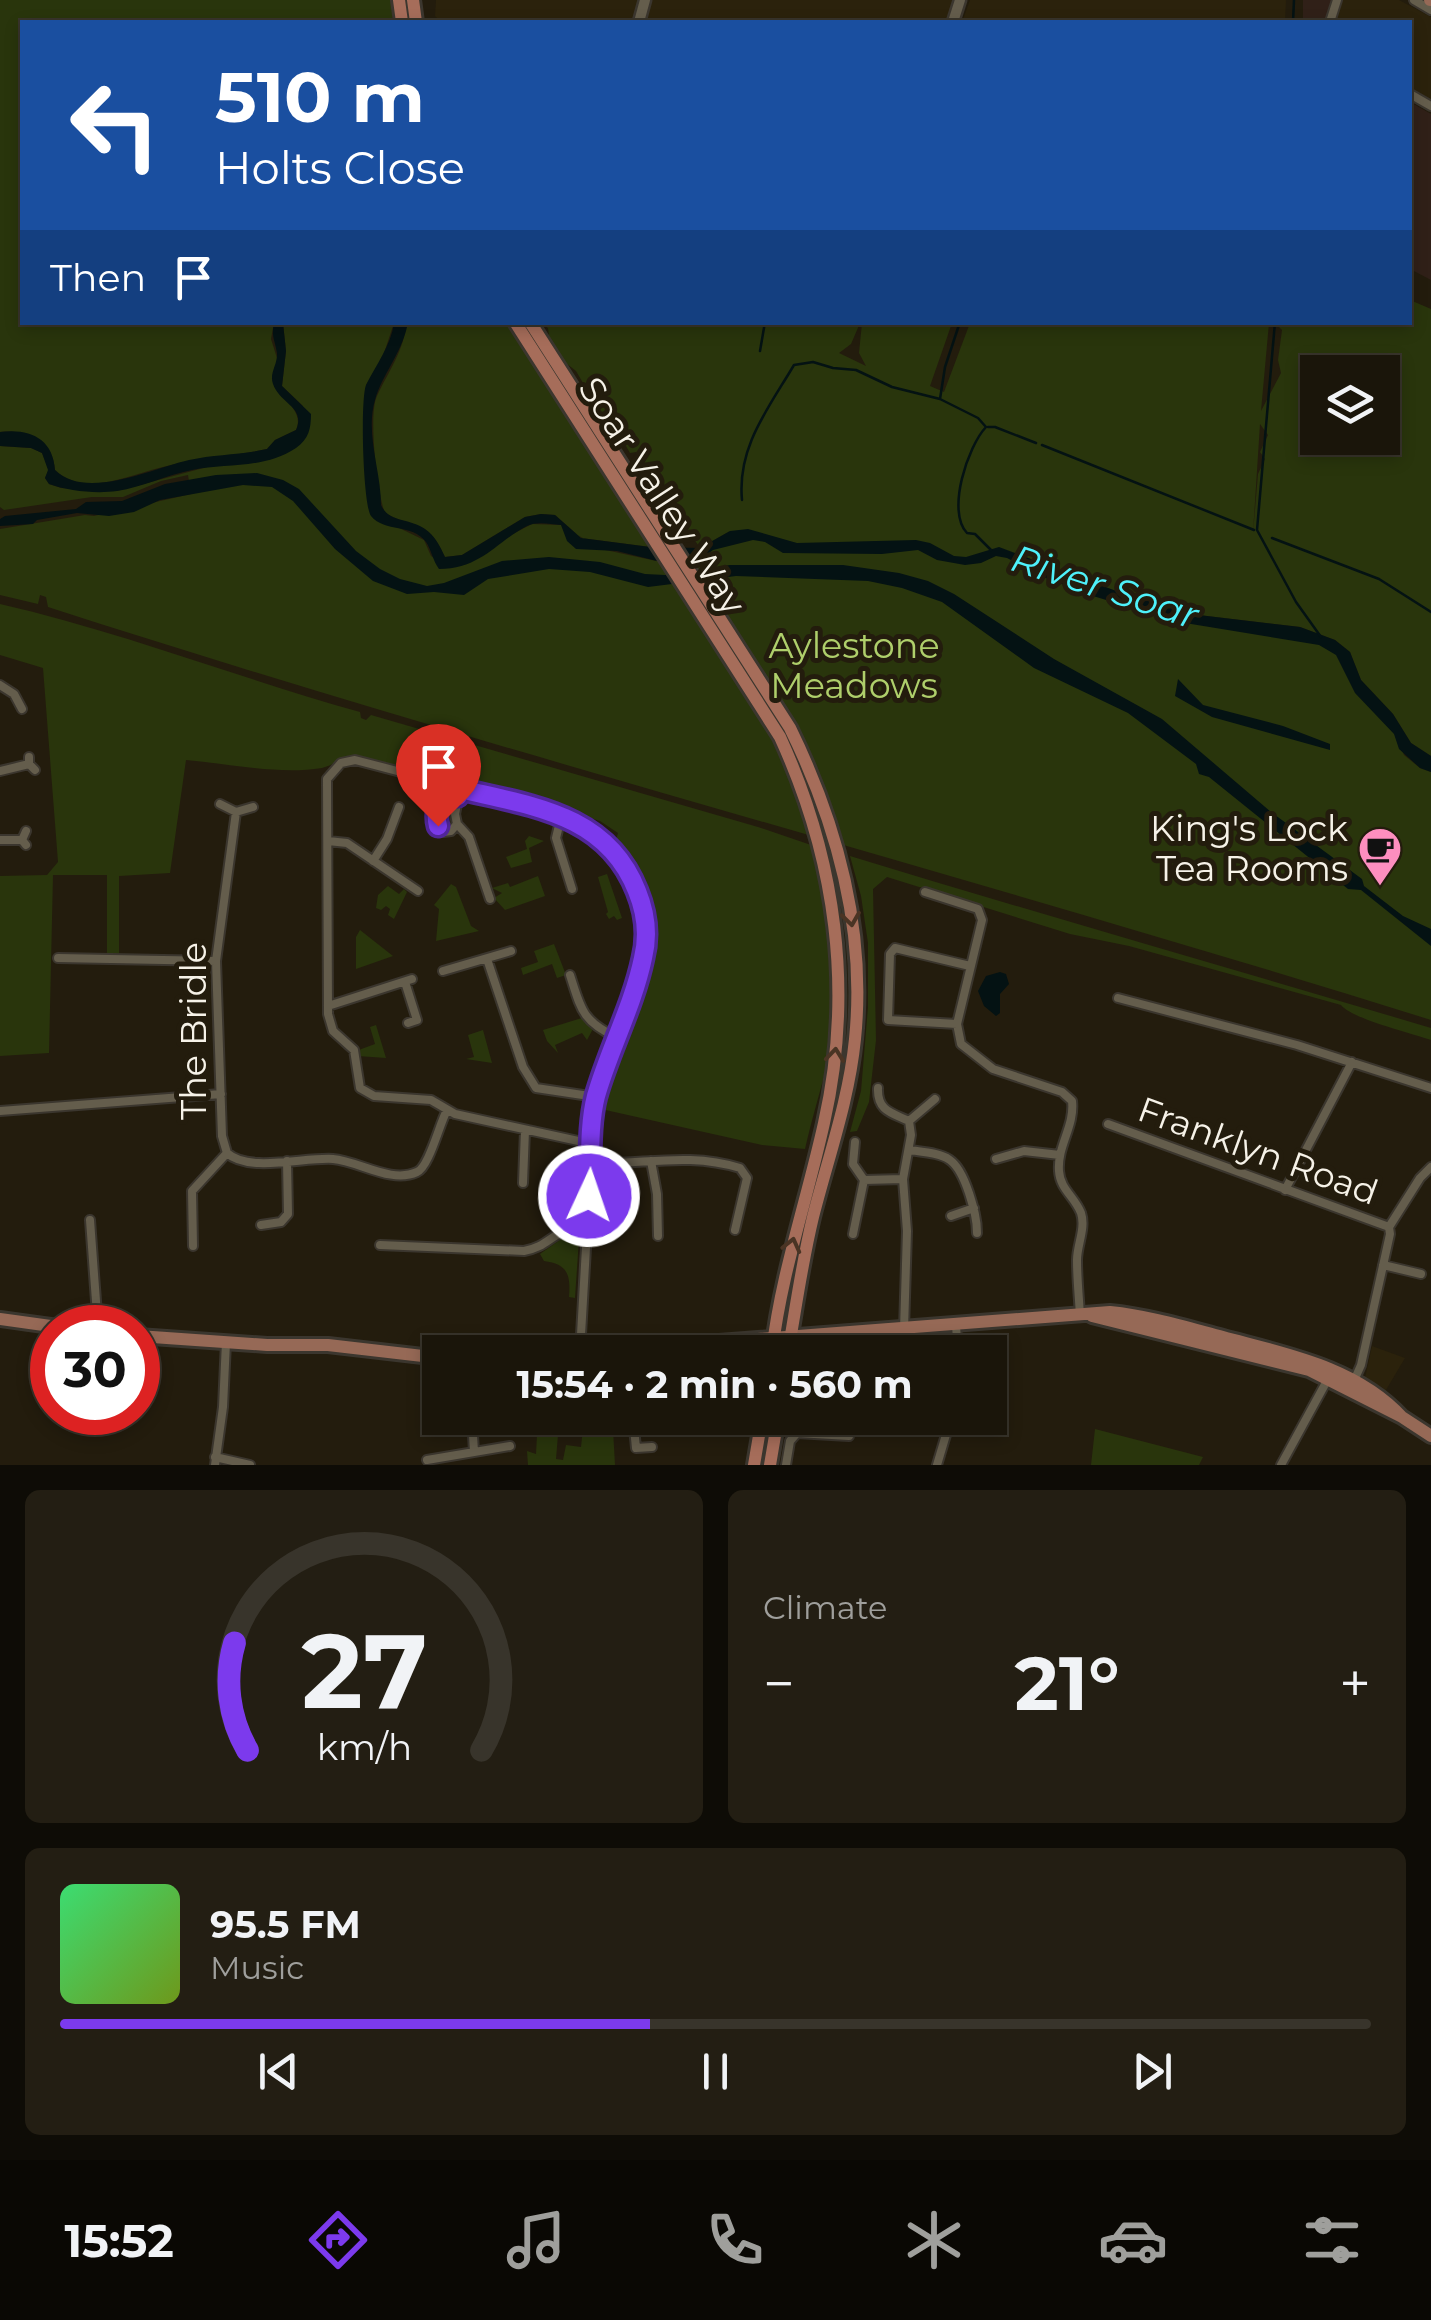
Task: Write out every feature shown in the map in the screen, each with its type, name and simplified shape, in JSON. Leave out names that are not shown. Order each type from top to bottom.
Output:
[{"type":"highway","name":"Soar Valley Way","points":[[517,325],[653,525]]},
{"type":"highway","name":"Soar Valley Way","points":[[532,325],[780,738],[826,862],[838,948],[836,1056],[824,1127],[792,1240],[774,1335]]},
{"type":"highway","name":"Soar Valley Way","points":[[696,594],[790,728],[812,774],[841,864],[858,976],[856,1038],[844,1106],[808,1238],[791,1335]]},
{"type":"highway","points":[[754,1465],[759,1435]]},
{"type":"highway","points":[[770,1465],[775,1435]]},
{"type":"main road","points":[[868,1335],[1085,1316],[1156,1319],[1294,1356],[1351,1385],[1431,1436]]},
{"type":"main road","points":[[0,1320],[30,1324]]},
{"type":"main road","points":[[160,1338],[328,1345],[422,1356]]},
{"type":"street","points":[[1414,0],[1431,10]]},
{"type":"street","points":[[0,685],[16,698],[22,709]]},
{"type":"street","points":[[16,698],[27,692]]},
{"type":"street","points":[[581,1335],[596,1097],[644,956],[647,933],[643,906],[629,870],[609,844],[586,827],[561,817],[459,792],[389,768],[348,761],[327,779],[328,1006],[333,1031],[356,1054],[357,1081],[365,1093],[431,1100],[446,1110],[592,1144]]},
{"type":"street","points":[[0,771],[17,770],[31,763]]},
{"type":"street","points":[[459,792],[457,824],[451,831],[442,832],[436,815],[444,799],[459,792]]},
{"type":"street","points":[[220,804],[236,812],[253,807]]},
{"type":"street","points":[[373,861],[399,808]]},
{"type":"street","name":"The Bridle","points":[[236,812],[216,961],[222,1136],[227,1153],[243,1162],[320,1159],[344,1161],[386,1174],[416,1173],[427,1162],[446,1110]]},
{"type":"street","points":[[561,817],[556,838],[572,888]]},
{"type":"street","points":[[457,824],[469,838],[490,899]]},
{"type":"street","points":[[0,840],[25,839]]},
{"type":"street","points":[[328,841],[347,843],[418,891]]},
{"type":"street","points":[[925,892],[978,910],[982,920],[957,1024],[961,1044],[993,1069],[1071,1098],[1074,1113],[1060,1155],[1060,1179],[1082,1220],[1077,1256],[1085,1316]]},
{"type":"street","points":[[957,1024],[888,1020],[890,954],[895,948],[970,966]]},
{"type":"street","points":[[443,971],[512,952]]},
{"type":"street","points":[[58,958],[216,961]]},
{"type":"street","points":[[487,960],[523,1066],[536,1088],[596,1097]]},
{"type":"street","points":[[570,975],[585,1017],[616,1037]]},
{"type":"street","points":[[328,1006],[408,980],[417,1020],[408,1023]]},
{"type":"street","points":[[1118,998],[1352,1062],[1431,1088]]},
{"type":"street","points":[[1285,1190],[1352,1062]]},
{"type":"street","points":[[878,1088],[880,1104],[886,1111],[909,1121]]},
{"type":"street","points":[[0,1111],[220,1094]]},
{"type":"street","points":[[904,1330],[907,1231],[903,1179],[909,1121],[935,1099]]},
{"type":"street","name":"Franklyn Road","points":[[1108,1124],[1389,1227]]},
{"type":"street","points":[[523,1183],[526,1130]]},
{"type":"street","points":[[855,1142],[854,1168],[864,1180]]},
{"type":"street","points":[[908,1150],[936,1154],[955,1162],[974,1208],[977,1233]]},
{"type":"street","points":[[996,1159],[1024,1151],[1060,1155]]},
{"type":"street","points":[[193,1246],[192,1191],[227,1153]]},
{"type":"street","points":[[591,1163],[693,1158],[745,1171],[747,1178],[735,1230]]},
{"type":"street","points":[[261,1225],[280,1222],[288,1214],[286,1161]]},
{"type":"street","points":[[651,1161],[658,1236]]},
{"type":"street","points":[[1351,1385],[1360,1365],[1389,1227],[1431,1166]]},
{"type":"street","points":[[864,1180],[903,1179]]},
{"type":"street","points":[[853,1234],[864,1180]]},
{"type":"street","points":[[950,1216],[974,1208]]},
{"type":"street","points":[[90,1220],[96,1305]]},
{"type":"street","points":[[380,1245],[524,1251],[538,1247],[562,1230],[586,1230]]},
{"type":"street","points":[[1383,1265],[1422,1274]]},
{"type":"street","points":[[956,1326],[957,1335]]},
{"type":"street","points":[[226,1342],[224,1407],[215,1461],[250,1465]]},
{"type":"street","points":[[1281,1465],[1331,1374]]},
{"type":"street","points":[[473,1435],[474,1452]]},
{"type":"street","points":[[635,1435],[636,1448],[652,1447]]},
{"type":"street","points":[[786,1465],[790,1441],[795,1435]]},
{"type":"street","points":[[838,1446],[838,1435],[849,1436]]},
{"type":"street","points":[[937,1465],[946,1435]]},
{"type":"street","points":[[427,1460],[510,1446]]},
{"type":"street","points":[[439,1447],[440,1459]]},
{"type":"shaded area","points":[[436,0],[954,0],[949,20],[439,20],[435,16]]},
{"type":"shaded area","points":[[970,0],[1286,0],[1285,20],[963,20]]},
{"type":"shaded area","points":[[1303,0],[1335,0],[1328,20],[1303,20]]},
{"type":"shaded area","points":[[1343,0],[1399,0],[1431,17],[1431,100],[1412,89],[1412,20],[1336,20]]},
{"type":"shaded area","points":[[1412,103],[1431,114],[1431,280],[1412,270]]},
{"type":"shaded area","points":[[1372,1346],[1405,1358],[1386,1390],[1365,1378]]},
{"type":"green space","points":[[0,0],[391,0],[393,20],[20,20],[20,325],[274,325],[271,339],[277,358],[274,386],[292,407],[298,424],[296,430],[275,440],[267,449],[92,483],[66,478],[55,470],[49,451],[37,439],[0,432]]},
{"type":"green space","name":"Aylestone Meadows","points":[[1412,301],[1431,309],[1431,756],[1411,743],[1393,714],[1361,680],[1350,652],[1335,640],[1300,627],[1190,614],[999,547],[1168,614],[1328,641],[1392,728],[1404,755],[1431,772],[1431,1020],[220,661],[48,607],[46,597],[40,595],[38,604],[0,595],[0,529],[94,516],[191,494],[188,475],[123,497],[92,497],[4,510],[0,507],[0,446],[31,448],[42,453],[49,470],[45,478],[49,484],[117,491],[301,442],[303,406],[282,386],[286,351],[283,325],[393,325],[382,359],[366,385],[368,501],[395,526],[424,540],[431,556],[450,567],[532,524],[561,525],[601,549],[661,562],[701,552],[730,531],[700,548],[636,452],[630,453],[576,371],[562,360],[543,325],[859,325],[851,344],[839,353],[866,366],[859,353],[862,325],[951,325],[930,386],[944,392],[969,325],[1269,325],[1261,411],[1281,373],[1278,360],[1282,330],[1277,325],[1412,325]],"holes":[[[1260,424],[1268,435],[1260,452],[1265,459],[1258,474],[1253,533]]]},
{"type":"green space","points":[[406,325],[508,325],[650,547],[581,538],[555,515],[541,514],[525,517],[462,555],[445,557],[426,530],[385,513],[375,454],[374,405]]},
{"type":"green space","points":[[0,604],[91,628],[360,712],[366,720],[371,715],[811,845],[828,917],[834,1007],[830,1052],[805,1149],[762,1145],[601,1109],[651,949],[643,893],[615,844],[618,833],[600,821],[558,808],[358,756],[322,768],[289,770],[186,760],[170,873],[119,876],[119,953],[107,953],[107,875],[53,875],[49,1053],[0,1056],[0,876],[47,875],[58,862],[43,668],[0,655]]},
{"type":"green space","points":[[529,836],[544,841],[529,848],[532,862],[511,868],[506,857],[527,849],[525,841]]},
{"type":"green space","points":[[850,856],[1431,1028],[1431,1040],[1369,1020],[1341,1005],[1129,946],[1070,934],[887,877],[873,889],[876,1040],[869,1102],[857,1131],[850,1132],[861,1091],[868,1007],[868,943]]},
{"type":"green space","points":[[607,874],[622,918],[617,920],[606,914],[598,877]]},
{"type":"green space","points":[[538,876],[545,896],[505,910],[494,898],[502,893],[492,888],[508,883],[510,887]]},
{"type":"green space","points":[[451,884],[456,887],[471,926],[479,931],[436,941],[439,909],[434,905]]},
{"type":"green space","points":[[388,886],[399,894],[404,889],[407,892],[394,919],[388,915],[390,909],[386,906],[376,908],[378,895]]},
{"type":"green space","points":[[360,930],[393,956],[356,969],[356,937]]},
{"type":"green space","points":[[554,944],[566,975],[557,978],[552,964],[523,975],[521,968],[538,962],[534,951]]},
{"type":"green space","points":[[585,1017],[594,1027],[587,1040],[582,1033],[555,1045],[558,1053],[543,1030]]},
{"type":"green space","points":[[376,1025],[386,1058],[358,1056],[356,1051],[375,1044],[370,1027]]},
{"type":"green space","points":[[483,1030],[492,1063],[466,1059],[474,1057],[468,1035]]},
{"type":"green space","points":[[568,1234],[579,1239],[575,1298],[569,1297],[569,1282],[563,1268],[544,1261],[540,1254]]},
{"type":"green space","points":[[1095,1429],[1203,1457],[1199,1465],[1091,1465]]},
{"type":"green space","points":[[537,1435],[558,1435],[556,1459],[563,1460],[566,1445],[581,1447],[582,1435],[613,1435],[615,1465],[528,1465],[527,1451],[536,1454]]},
{"type":"water","points":[[274,325],[283,325],[286,351],[282,386],[311,414],[306,437],[284,455],[192,470],[117,491],[91,492],[49,484],[42,453],[31,448],[0,446],[0,432],[38,437],[50,450],[55,470],[84,483],[120,480],[189,460],[267,449],[275,440],[296,430],[298,422],[295,411],[273,384],[277,357]]},
{"type":"water","name":"River Soar","points":[[394,325],[406,325],[372,413],[381,505],[394,518],[429,532],[445,557],[462,555],[525,517],[541,514],[555,515],[581,538],[650,547],[700,548],[730,531],[748,529],[797,543],[916,540],[966,557],[999,547],[1190,614],[1300,627],[1335,640],[1350,652],[1361,680],[1393,714],[1411,743],[1431,756],[1431,772],[1420,768],[1399,749],[1394,734],[1355,693],[1336,655],[1319,645],[1179,622],[1093,596],[1007,558],[996,556],[965,565],[937,560],[918,550],[882,554],[783,553],[753,540],[713,550],[702,558],[661,562],[617,551],[576,549],[567,541],[561,525],[539,523],[516,532],[477,560],[439,569],[420,536],[384,525],[371,516],[368,508],[363,452],[364,394]]},
{"type":"water","points":[[257,473],[299,489],[356,551],[380,569],[427,586],[502,561],[549,557],[600,562],[645,574],[665,575],[730,565],[843,565],[928,581],[1054,659],[1162,719],[1271,812],[1362,879],[1364,886],[1403,916],[1431,929],[1431,946],[1361,890],[1348,889],[1209,777],[1199,774],[1196,764],[1128,713],[1034,668],[942,602],[902,588],[868,581],[736,576],[648,587],[590,572],[549,569],[488,579],[464,595],[407,594],[373,581],[335,549],[293,501],[272,487],[243,485],[160,500],[134,512],[109,516],[77,513],[33,524],[0,526],[0,519],[5,516],[76,509],[86,502],[122,501],[165,484]]},
{"type":"water","points":[[1178,679],[1203,705],[1283,726],[1330,744],[1330,750],[1212,717],[1175,696]]},
{"type":"water","points":[[1006,974],[1009,984],[1000,994],[1000,1013],[996,1016],[984,1006],[978,991],[986,976]]},
{"type":"waterway","points":[[1293,20],[1294,0]]},
{"type":"waterway","points":[[760,351],[764,325]]},
{"type":"waterway","points":[[959,325],[945,367],[940,399],[978,418],[986,427],[967,463],[959,510],[967,533],[975,534],[991,550]]},
{"type":"waterway","points":[[1275,325],[1257,530],[1296,602],[1321,637]]},
{"type":"waterway","points":[[742,500],[749,446],[794,365],[813,362],[856,370],[892,387],[940,399]]},
{"type":"waterway","points":[[988,427],[1036,443]]},
{"type":"waterway","points":[[1042,445],[1254,530]]},
{"type":"waterway","points":[[1272,538],[1379,579],[1431,612]]},
{"type":"place","name":"King's Lock Tea Rooms","points":[[1380,887]]},
{"type":"route","points":[[438,826],[437,808],[448,797],[458,796],[460,789],[577,822],[609,844],[629,870],[643,906],[646,940],[640,971],[596,1097],[589,1196]]}]
